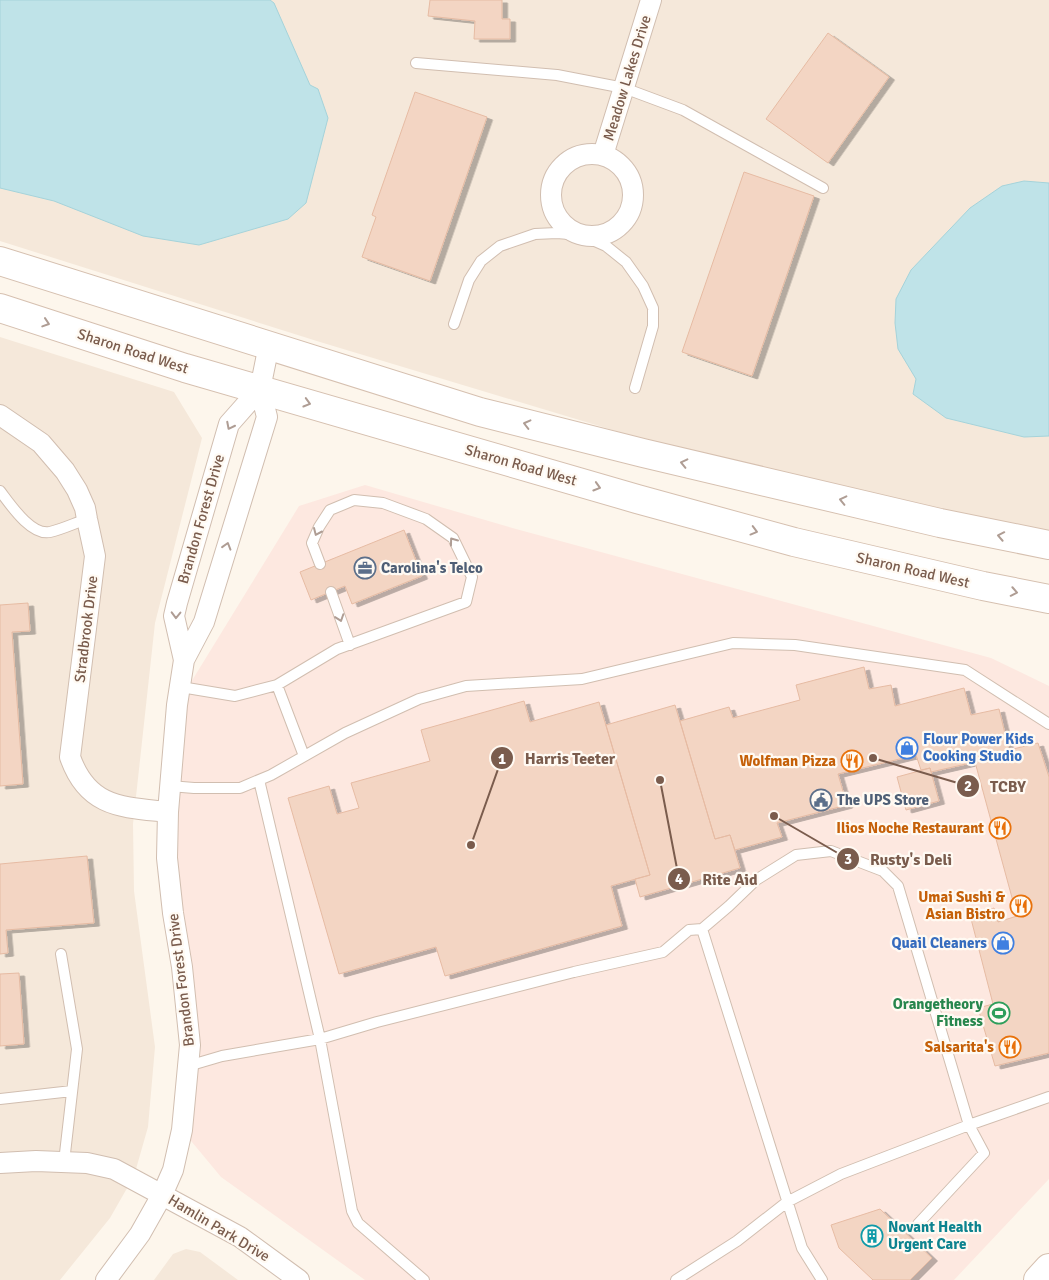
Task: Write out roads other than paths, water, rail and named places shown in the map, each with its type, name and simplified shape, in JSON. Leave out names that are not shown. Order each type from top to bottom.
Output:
[{"type":"main road","points":[[0,261],[490,414],[643,453],[940,523],[1049,545]]},
{"type":"main road","name":"Sharon Road West","points":[[0,308],[185,368],[638,499],[794,542],[983,586],[1049,599]]},
{"type":"main road","points":[[1038,1280],[1049,1268]]},
{"type":"street","name":"Meadow Lakes Drive","points":[[603,155],[651,0]]},
{"type":"street","points":[[586,154],[603,155],[617,162],[628,175],[633,190],[632,206],[625,220],[613,231],[597,236],[581,235],[566,228],[556,216],[551,200],[552,184],[559,170],[571,159],[586,154]]},
{"type":"street","name":"Brandon Forest Drive","points":[[184,660],[204,622],[267,417],[260,389],[268,346]]},
{"type":"street","name":"Brandon Forest Drive","points":[[106,1280],[140,1234],[162,1195],[173,1170],[182,1130],[190,1045],[182,967],[173,913],[167,858],[170,786],[177,705],[184,660],[174,616],[229,424],[260,389]]},
{"type":"street","name":"Stradbrook Drive","points":[[0,415],[41,443],[65,470],[77,490],[88,518],[95,556],[70,757],[74,770],[89,789],[100,799],[118,806],[168,812]]},
{"type":"street","name":"Hamlin Park Drive","points":[[0,1163],[36,1161],[87,1163],[114,1170],[240,1237],[299,1280]]},
{"type":"lane","points":[[416,63],[557,75],[624,88],[683,110],[823,188]]},
{"type":"lane","points":[[454,324],[468,280],[480,261],[500,246],[535,234],[581,235],[606,246],[626,262],[643,286],[653,308],[653,326],[635,388]]},
{"type":"lane","points":[[0,491],[16,512],[33,528],[48,533],[88,518]]},
{"type":"lane","points":[[181,687],[235,696],[277,685],[337,649],[466,602],[472,577],[453,538],[426,519],[383,503],[354,500],[330,510],[319,527],[312,543],[320,564]]},
{"type":"lane","points":[[331,592],[350,645]]},
{"type":"lane","points":[[170,786],[240,788],[271,775],[344,732],[418,699],[466,686],[582,679],[733,643],[795,645],[965,670],[1049,724]]},
{"type":"lane","points":[[277,685],[304,756]]},
{"type":"lane","points":[[259,780],[320,1039],[352,1211],[358,1223],[424,1280]]},
{"type":"lane","points":[[188,1066],[222,1056],[320,1039],[377,1022],[556,976],[663,952],[689,930],[702,929],[730,906],[756,880],[796,855],[831,852],[883,871],[898,886],[969,1125],[984,1153],[918,1224]]},
{"type":"lane","points":[[702,929],[802,1248],[822,1280]]},
{"type":"lane","points":[[61,954],[77,1049],[64,1162]]},
{"type":"lane","points":[[0,1099],[72,1091]]},
{"type":"lane","points":[[676,1280],[737,1240],[788,1202],[841,1174],[969,1125],[1049,1097]]},
{"type":"water","points":[[0,0],[270,0],[274,3],[310,85],[318,89],[328,118],[306,203],[288,219],[199,245],[143,236],[54,201],[0,188]]},
{"type":"water","points":[[1024,181],[1049,183],[1049,436],[1024,437],[946,418],[913,394],[916,379],[898,349],[895,323],[896,299],[911,270],[970,208],[1002,186]]},
{"type":"place","name":"Carolina's Telco","points":[[365,568]]},
{"type":"place","name":"Flour Power Kids Cooking Studio","points":[[907,748]]},
{"type":"place","name":"TCBY","points":[[873,758]]},
{"type":"place","name":"Wolfman Pizza","points":[[852,761]]},
{"type":"place","name":"Rite Aid","points":[[660,780]]},
{"type":"place","name":"The UPS Store","points":[[821,800]]},
{"type":"place","name":"Rusty's Deli","points":[[774,816]]},
{"type":"place","name":"Ilios Noche Restaurant","points":[[1000,828]]},
{"type":"place","name":"Harris Teeter","points":[[471,845]]},
{"type":"place","name":"Umai Sushi & Asian Bistro","points":[[1021,906]]},
{"type":"place","name":"Quail Cleaners","points":[[1003,943]]},
{"type":"place","name":"Orangetheory Fitness","points":[[999,1013]]},
{"type":"place","name":"Salsarita's","points":[[1010,1047]]},
{"type":"place","name":"Novant Health Urgent Care","points":[[872,1236]]}]
